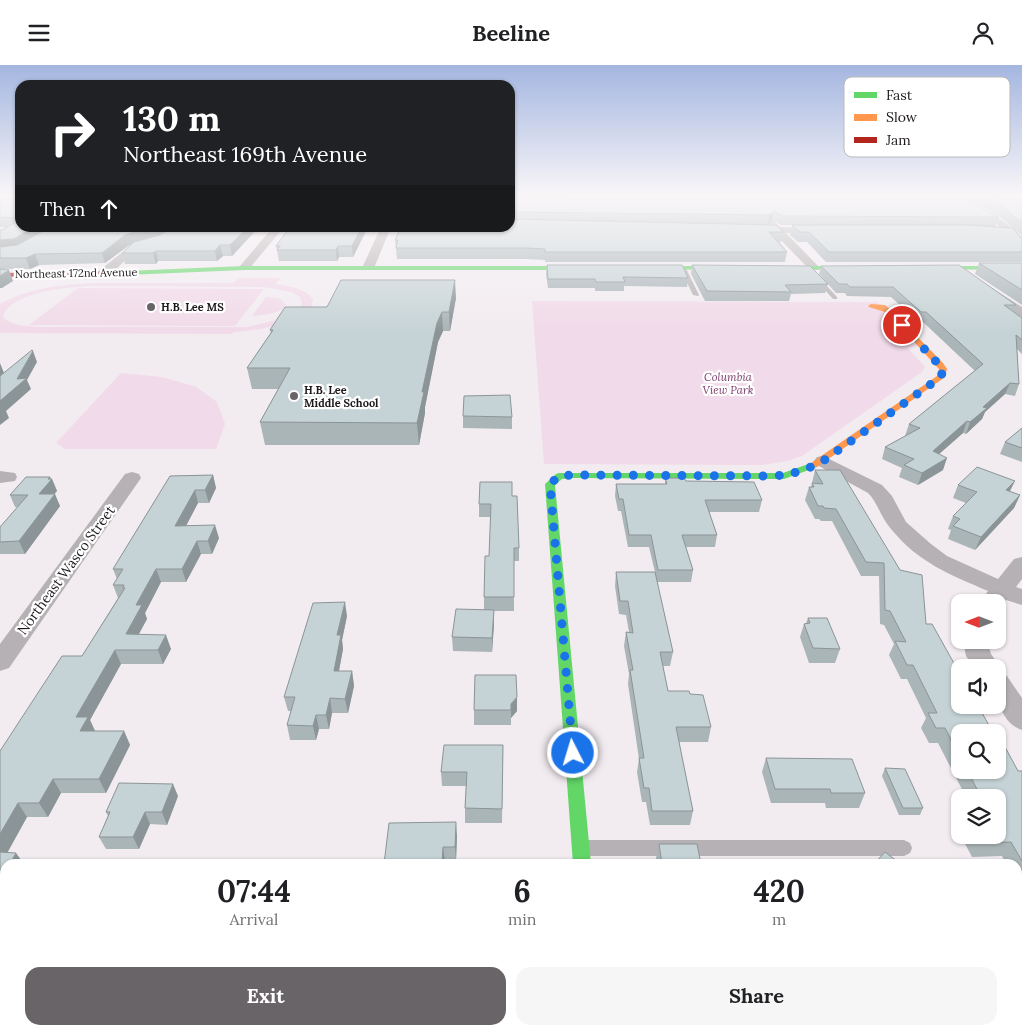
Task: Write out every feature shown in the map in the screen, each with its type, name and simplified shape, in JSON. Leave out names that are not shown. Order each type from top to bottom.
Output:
[{"type":"street","points":[[101,274],[133,249],[153,242]]},
{"type":"street","points":[[244,268],[266,242]]},
{"type":"street","points":[[368,268],[379,242]]},
{"type":"street","points":[[789,242],[811,268]]},
{"type":"street","name":"Northeast 172nd Avenue","points":[[0,275],[101,274],[244,268],[593,268]]},
{"type":"street","points":[[633,268],[738,268]]},
{"type":"street","points":[[765,268],[872,268]]},
{"type":"street","points":[[910,268],[1022,269]]},
{"type":"street","points":[[958,268],[1022,313]]},
{"type":"street","points":[[582,856],[550,484],[559,476],[784,476],[796,474],[823,461],[941,377],[943,373],[940,365],[890,313]]},
{"type":"street","points":[[823,461],[875,489],[882,496],[898,525],[923,549],[993,594]]},
{"type":"street","name":"Northeast Wasco Street","points":[[0,662],[132,478]]},
{"type":"street","points":[[998,594],[1022,564]]},
{"type":"street","points":[[1006,597],[1022,598]]},
{"type":"street","points":[[1006,695],[1022,719]]},
{"type":"lane","points":[[683,268],[696,295]]},
{"type":"lane","points":[[811,268],[836,298]]},
{"type":"lane","points":[[582,856],[904,848]]},
{"type":"green space","points":[[238,278],[280,278],[276,284],[301,290],[309,295],[313,299],[311,308],[283,324],[234,332],[232,334],[0,333],[0,304],[16,296],[50,287],[103,283],[234,283]],"holes":[[[87,286],[263,287],[292,292],[300,297],[302,304],[296,311],[285,318],[248,327],[42,327],[12,323],[3,317],[16,302],[39,293],[66,288]]]},
{"type":"green space","name":"H.B. Lee MS","points":[[78,288],[264,289],[235,326],[29,325]]},
{"type":"green space","points":[[266,297],[281,299],[286,305],[275,313],[252,316]]},
{"type":"green space","name":"Columbia View Park","points":[[532,301],[877,302],[923,346],[907,347],[925,367],[922,372],[802,456],[787,461],[762,465],[544,464]]},
{"type":"green space","points":[[121,373],[162,377],[196,387],[217,402],[225,424],[216,449],[65,449],[56,443]]},
{"type":"building","points":[[22,242],[116,242],[102,253],[35,254],[26,258],[0,258],[0,247],[17,245]]},
{"type":"building","points":[[134,242],[233,242],[230,245],[220,245],[215,251],[122,253]]},
{"type":"building","points":[[279,242],[354,242],[352,246],[338,246],[336,250],[277,250],[280,246],[276,246]]},
{"type":"building","points":[[397,242],[778,242],[787,252],[545,252],[545,249],[526,248],[396,248]]},
{"type":"building","points":[[819,242],[1022,242],[1022,252],[829,252]]},
{"type":"building","points":[[979,263],[1022,263],[1022,290]]},
{"type":"building","points":[[547,265],[682,265],[688,278],[623,277],[625,282],[596,282],[595,279],[548,279]]},
{"type":"building","points":[[692,265],[810,266],[828,284],[785,285],[791,292],[707,291]]},
{"type":"building","points":[[959,265],[1016,305],[1004,305],[1022,318],[1022,340],[1016,335],[1019,384],[1010,383],[983,407],[987,408],[970,422],[967,421],[933,451],[947,458],[922,473],[904,465],[914,459],[885,447],[920,428],[909,424],[983,364],[926,312],[921,312],[893,287],[850,287],[847,284],[839,284],[821,266]]},
{"type":"building","points":[[0,269],[9,270],[0,276]]},
{"type":"building","points":[[341,280],[455,280],[449,312],[442,312],[437,323],[417,423],[260,422],[290,368],[247,368],[273,330],[270,330],[285,307],[327,307]]},
{"type":"building","points":[[32,350],[17,379],[27,378],[0,401],[0,376]]},
{"type":"building","points":[[510,395],[512,417],[463,416],[464,396]]},
{"type":"building","points":[[1022,428],[1022,448],[1005,442]]},
{"type":"building","points":[[977,467],[1015,481],[1006,490],[1020,495],[981,537],[953,526],[960,519],[953,516],[977,492],[958,485]]},
{"type":"building","points":[[815,470],[840,470],[900,570],[922,575],[926,624],[932,624],[952,659],[951,714],[983,714],[988,724],[951,724],[951,740],[945,728],[936,728],[928,713],[937,713],[913,665],[907,665],[895,641],[906,642],[890,611],[885,610],[884,563],[866,562],[836,509],[818,506],[809,487],[814,487],[812,483],[823,484]]},
{"type":"building","points":[[213,475],[205,490],[195,490],[175,526],[215,525],[208,541],[197,541],[182,569],[156,569],[136,605],[142,605],[126,634],[166,635],[158,650],[115,650],[76,717],[88,717],[80,731],[124,731],[99,779],[53,779],[39,803],[18,803],[0,834],[0,751],[62,656],[82,656],[125,588],[123,588],[124,585],[113,585],[123,569],[113,569],[170,476]]},
{"type":"building","points":[[26,477],[50,477],[48,479],[52,479],[39,494],[55,494],[19,541],[0,542],[0,527],[28,495],[10,495]]},
{"type":"building","points":[[665,478],[684,478],[686,481],[754,482],[762,500],[705,500],[717,535],[682,535],[693,570],[658,570],[651,535],[629,535],[623,499],[619,499],[616,484],[667,484]]},
{"type":"building","points":[[480,482],[512,482],[512,496],[517,496],[519,548],[514,548],[514,597],[484,597],[485,556],[489,556],[491,504],[479,504]]},
{"type":"building","points":[[616,572],[655,572],[673,652],[660,652],[668,691],[689,691],[690,694],[703,695],[711,727],[676,727],[693,811],[652,811],[649,788],[644,788],[639,758],[644,758],[630,670],[633,670],[626,632],[633,633],[628,601],[620,601]]},
{"type":"building","points":[[345,602],[337,635],[341,635],[334,671],[352,671],[345,699],[330,698],[326,715],[316,715],[313,726],[287,725],[295,697],[284,697],[313,603]]},
{"type":"building","points":[[456,609],[494,610],[492,638],[452,637]]},
{"type":"building","points":[[808,618],[827,618],[840,649],[813,648],[804,624],[810,623]]},
{"type":"building","points":[[475,675],[516,675],[517,697],[511,704],[511,710],[474,710]]},
{"type":"building","points":[[444,745],[503,745],[502,809],[465,808],[467,772],[441,772]]},
{"type":"building","points":[[1006,749],[1018,771],[1022,771],[1022,859],[1011,842],[1006,842],[1006,789],[977,789],[972,779],[1006,779]]},
{"type":"building","points":[[766,758],[852,759],[865,793],[831,793],[830,789],[775,789]]},
{"type":"building","points":[[885,768],[905,769],[923,808],[903,808]]},
{"type":"building","points":[[119,783],[173,784],[162,812],[145,812],[133,837],[99,837],[110,812],[106,812]]},
{"type":"building","points":[[456,822],[455,847],[443,847],[442,859],[385,859],[389,823]]},
{"type":"building","points":[[659,844],[697,844],[700,859],[661,859]]},
{"type":"building","points":[[0,852],[16,853],[13,859],[0,859]]},
{"type":"building","points":[[885,852],[894,859],[879,859]]},
{"type":"traffic: fast","points":[[126,273],[244,268],[583,268]]},
{"type":"traffic: fast","points":[[646,268],[728,268]]},
{"type":"traffic: fast","points":[[776,268],[858,268]]},
{"type":"traffic: fast","points":[[926,268],[1022,268]]},
{"type":"traffic: fast","points":[[582,859],[550,484],[559,476],[574,475],[784,476],[814,465]]},
{"type":"traffic: slow","points":[[814,465],[941,377],[943,369],[940,365],[890,312],[883,306],[871,306],[890,312]]},
{"type":"traffic: jam","points":[[0,275],[126,273]]},
{"type":"place","name":"H.B. Lee MS","points":[[151,307]]},
{"type":"place","name":"H.B. Lee Middle School","points":[[294,396]]},
{"type":"route","points":[[573,753],[550,484],[559,476],[574,475],[784,476],[805,470],[823,461],[941,377],[943,369],[902,325]]}]
